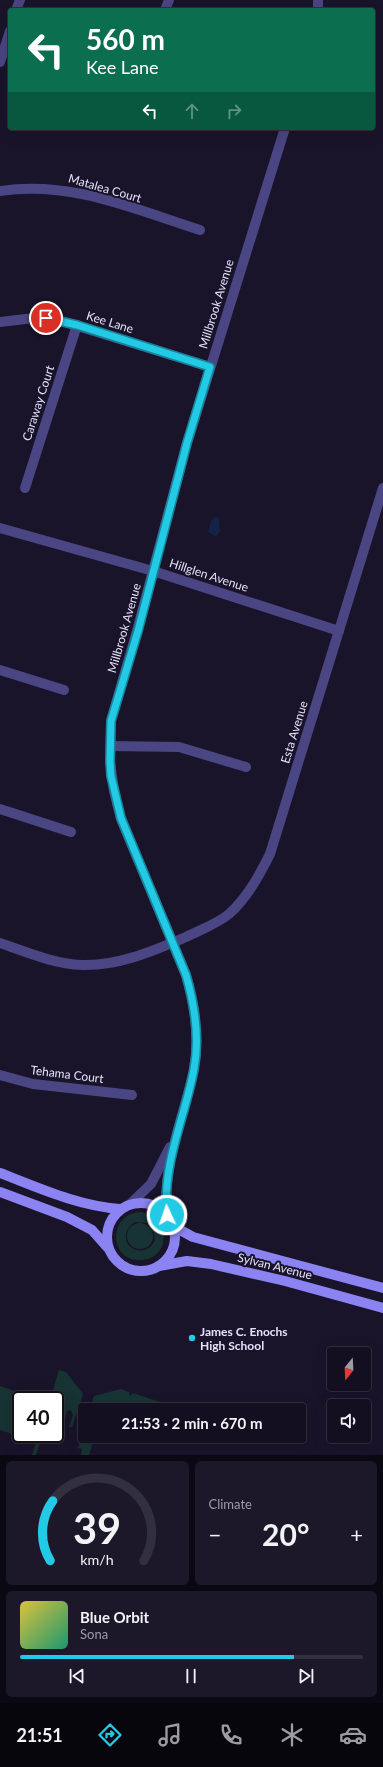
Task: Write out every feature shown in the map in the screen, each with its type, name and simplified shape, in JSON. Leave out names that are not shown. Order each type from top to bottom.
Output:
[{"type":"main road","points":[[0,1173],[74,1202],[99,1208],[120,1209]]},
{"type":"main road","points":[[0,1192],[67,1217],[92,1230],[108,1247],[118,1263],[131,1270],[146,1271],[159,1266],[167,1260],[174,1245],[175,1234],[169,1218],[152,1205],[139,1203],[130,1204],[120,1209],[108,1225],[106,1239],[108,1247]]},
{"type":"main road","name":"Sylvan Avenue","points":[[169,1218],[182,1231],[193,1237],[383,1288]]},
{"type":"main road","name":"Sylvan Avenue","points":[[159,1266],[187,1261],[211,1264],[285,1281],[383,1308]]},
{"type":"street","points":[[0,62],[7,35]]},
{"type":"street","name":"Millbrook Avenue","points":[[169,1218],[166,1185],[176,1134],[194,1068],[197,1025],[193,1000],[186,975],[121,818],[114,791],[110,746],[111,721],[138,631],[187,443],[284,130]]},
{"type":"street","name":"Matalea Court","points":[[0,191],[39,187],[72,191],[200,230]]},
{"type":"street","name":"Kee Lane","points":[[0,322],[46,318],[77,325],[210,367]]},
{"type":"street","name":"Caraway Court","points":[[25,488],[77,325]]},
{"type":"street","name":"Esta Avenue","points":[[0,943],[62,963],[82,965],[117,962],[173,942],[220,920],[242,900],[262,870],[270,854],[339,631],[379,515],[383,488]]},
{"type":"street","name":"Hillglen Avenue","points":[[0,528],[153,571],[339,631]]},
{"type":"street","points":[[0,670],[64,690]]},
{"type":"street","points":[[110,746],[179,747],[246,767]]},
{"type":"street","points":[[0,809],[71,832]]},
{"type":"street","name":"Tehama Court","points":[[0,1075],[33,1084],[132,1095]]},
{"type":"street","name":"Millbrook Avenue","points":[[130,1204],[146,1190],[154,1179],[176,1134]]},
{"type":"green space","points":[[141,1212],[151,1215],[158,1221],[162,1228],[164,1237],[163,1245],[151,1258],[141,1260],[130,1259],[118,1246],[116,1237],[118,1228],[122,1220],[130,1214]],"holes":[[[135,1222],[147,1223],[153,1230],[155,1240],[153,1244],[146,1250],[138,1250],[130,1247],[127,1243],[126,1237],[128,1228]]]},
{"type":"green space","points":[[140,1223],[149,1227],[153,1236],[149,1245],[140,1249],[131,1245],[127,1236],[131,1227]]},
{"type":"green space","points":[[59,1370],[66,1372],[83,1394],[80,1403],[78,1403],[78,1409],[72,1427],[69,1427],[73,1415],[71,1410],[67,1411],[64,1422],[64,1391],[53,1391]]},
{"type":"green space","points":[[0,1386],[15,1391],[12,1391],[12,1434],[0,1430]]},
{"type":"green space","points":[[121,1389],[129,1392],[130,1396],[133,1393],[163,1403],[92,1403],[94,1396]]},
{"type":"green space","points":[[36,1443],[40,1443],[36,1455],[32,1455]]},
{"type":"green space","points":[[80,1443],[93,1443],[89,1455],[81,1455],[82,1449],[78,1448]]},
{"type":"water","points":[[215,517],[219,518],[220,531],[215,536],[208,532],[211,521]]},
{"type":"place","name":"James C. Enochs High School","points":[[192,1338]]},
{"type":"route","points":[[46,318],[77,325],[210,367],[187,443],[138,631],[111,721],[111,776],[121,818],[186,975],[193,1000],[197,1025],[194,1068],[176,1134],[166,1180],[167,1215]]}]
